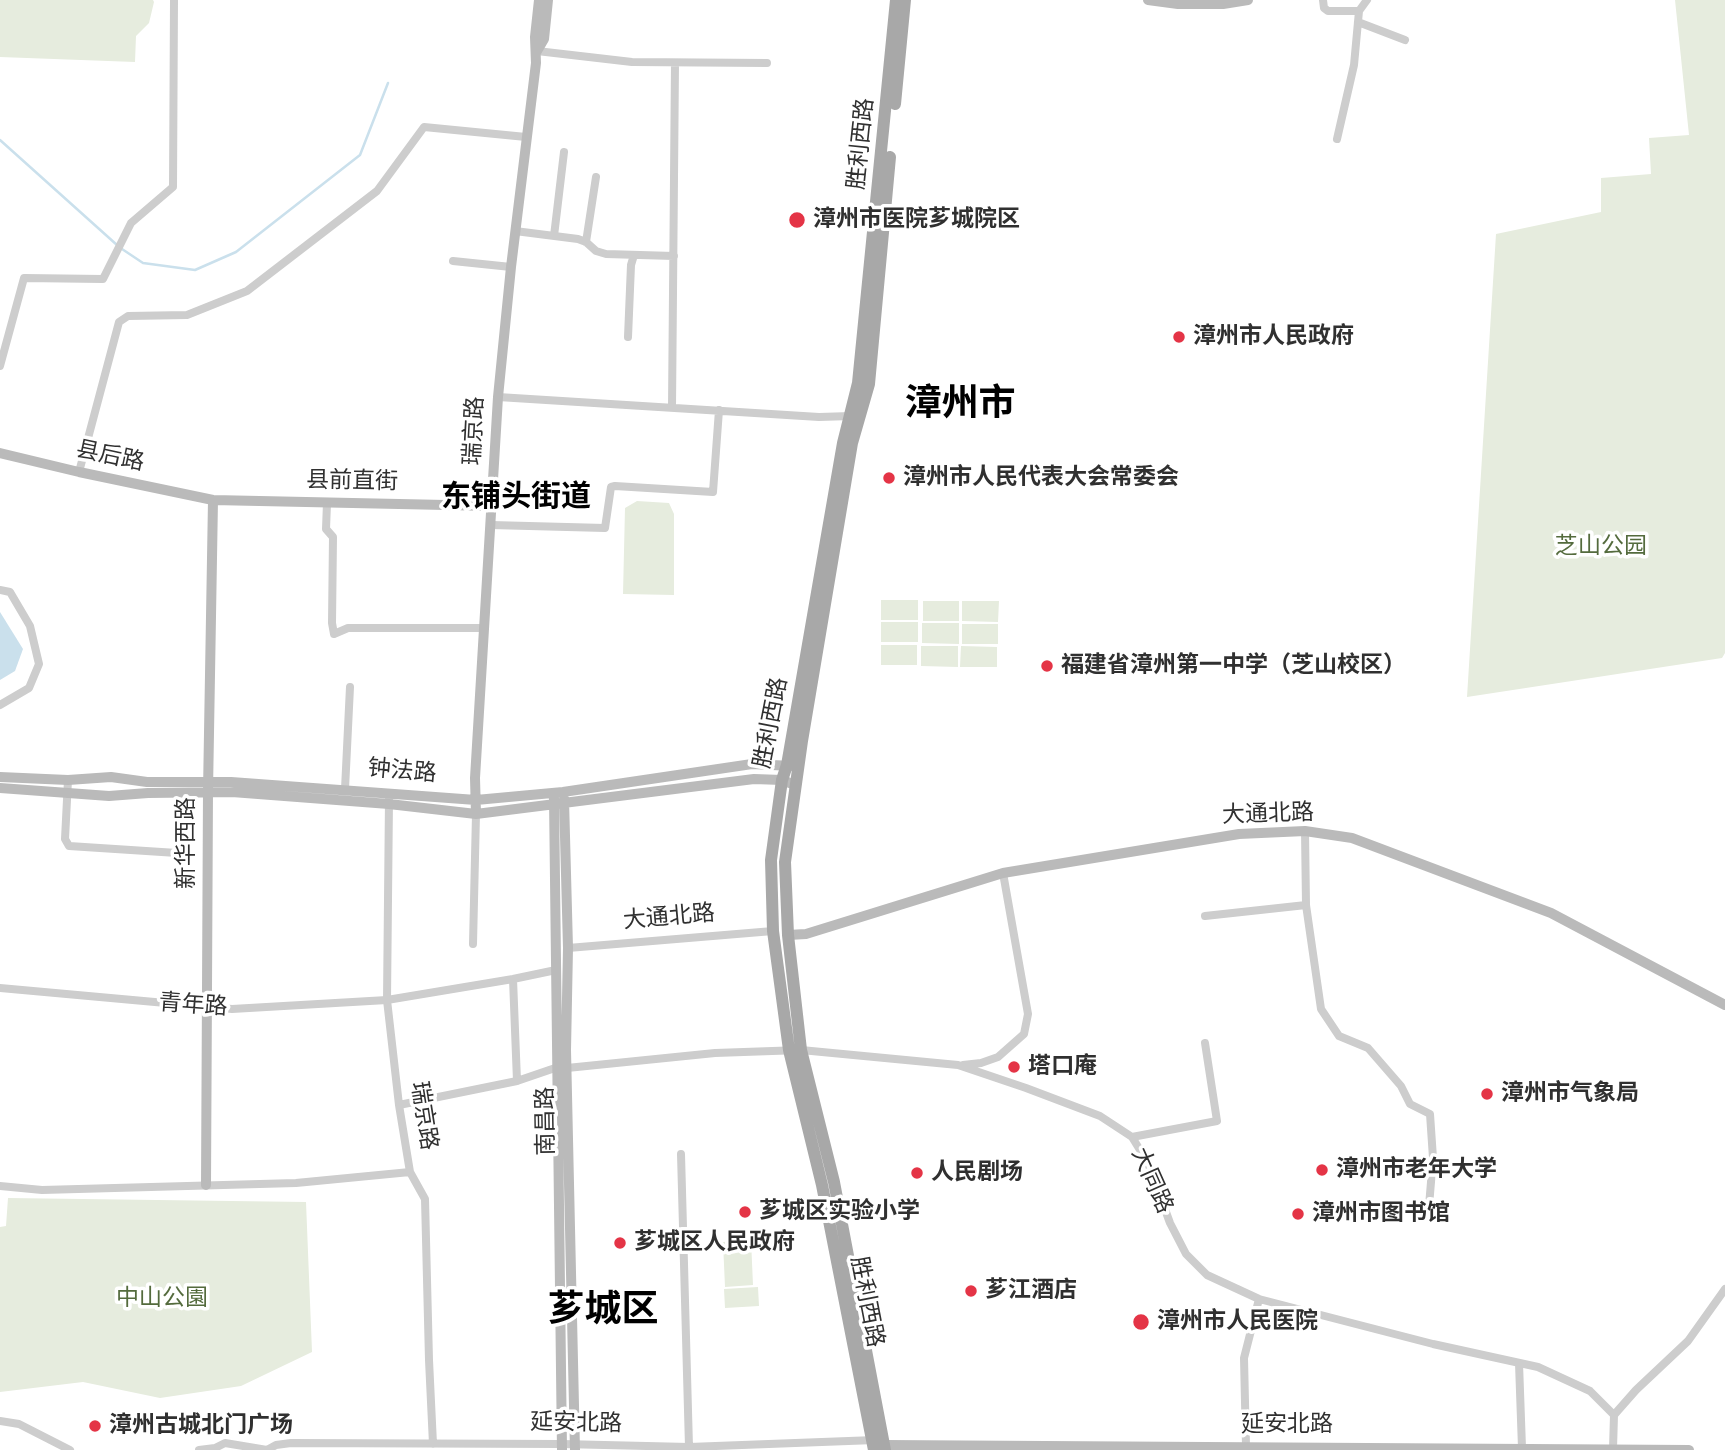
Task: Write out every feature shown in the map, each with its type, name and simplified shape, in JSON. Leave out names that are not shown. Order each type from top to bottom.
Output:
[{"type":"main road","name":"胜利西路","points":[[878,1447],[822,1185],[773,931],[771,860],[782,780],[793,766],[854,415],[896,0]]},
{"type":"main road","points":[[854,415],[869,384],[905,0]]},
{"type":"main road","points":[[903,28],[914,0]]},
{"type":"main road","points":[[793,766],[795,785],[785,862],[795,1050]]},
{"type":"street","points":[[0,366],[24,278],[103,279],[131,222],[173,187],[174,0]]},
{"type":"street","points":[[537,51],[535,37],[539,0]]},
{"type":"street","points":[[537,51],[544,39],[548,0]]},
{"type":"street","points":[[1148,0],[1178,4],[1223,4],[1248,0]]},
{"type":"street","points":[[1323,0],[1324,8],[1328,11],[1359,11]]},
{"type":"street","points":[[1336,139],[1354,65],[1359,11],[1367,0]]},
{"type":"street","points":[[1358,22],[1405,40]]},
{"type":"street","points":[[537,51],[632,62],[767,63]]},
{"type":"street","name":"瑞京路","points":[[476,814],[475,778],[498,397],[537,51]]},
{"type":"street","points":[[673,407],[675,64]]},
{"type":"street","points":[[79,472],[119,322],[128,316],[187,315],[247,291],[377,191],[424,127],[526,137]]},
{"type":"street","points":[[554,236],[565,152]]},
{"type":"street","points":[[586,242],[596,177]]},
{"type":"street","points":[[515,231],[578,239],[596,251],[674,256]]},
{"type":"street","points":[[628,337],[631,265],[634,255]]},
{"type":"street","points":[[453,261],[511,267]]},
{"type":"street","points":[[498,397],[819,417],[854,415]]},
{"type":"street","points":[[491,525],[605,528],[611,487],[615,486],[713,492],[719,410]]},
{"type":"street","name":"县后路","points":[[0,453],[213,500]]},
{"type":"street","name":"县前直街","points":[[213,500],[492,506]]},
{"type":"street","name":"新华西路","points":[[206,1185],[213,500]]},
{"type":"street","points":[[327,503],[326,529],[333,537],[334,634],[348,628],[484,628]]},
{"type":"street","points":[[0,590],[10,592],[30,626],[39,664],[29,688],[0,705]]},
{"type":"street","points":[[345,789],[351,687]]},
{"type":"street","name":"钟法路","points":[[0,788],[67,786],[111,777],[208,787],[389,798],[476,800],[558,793],[752,764],[793,766]]},
{"type":"street","name":"钟法路","points":[[0,777],[67,786],[108,796],[208,787],[231,782],[345,789],[476,814],[754,779],[782,780],[795,785]]},
{"type":"street","points":[[67,786],[65,839],[69,846],[177,853]]},
{"type":"street","name":"南昌路","points":[[558,793],[568,948],[562,1067],[562,1447]]},
{"type":"street","name":"瑞京路","points":[[389,798],[387,1000],[410,1172],[425,1199],[433,1444]]},
{"type":"street","name":"南昌路","points":[[560,805],[556,970],[562,1067],[575,1447]]},
{"type":"street","points":[[473,944],[476,814]]},
{"type":"street","points":[[1305,831],[1306,905],[1321,1009],[1339,1035],[1367,1048],[1401,1086],[1410,1104],[1430,1114],[1433,1158],[1428,1218]]},
{"type":"street","name":"大通北路","points":[[788,935],[806,934],[1003,873],[1238,834],[1305,831],[1352,838],[1551,913],[1725,1005]]},
{"type":"street","points":[[958,1065],[981,1063],[998,1057],[1024,1034],[1028,1014],[1003,873]]},
{"type":"street","points":[[1205,916],[1306,905]]},
{"type":"street","name":"大通北路","points":[[568,948],[773,931]]},
{"type":"street","name":"青年路","points":[[0,988],[232,1009],[387,1000],[556,970]]},
{"type":"street","points":[[513,979],[517,1081]]},
{"type":"street","points":[[1132,1137],[1217,1121],[1205,1044]]},
{"type":"street","name":"大同路","points":[[399,1105],[517,1081],[562,1067],[715,1053],[795,1050],[958,1065],[1026,1087],[1100,1116],[1132,1137],[1148,1163],[1170,1223],[1186,1254],[1207,1275],[1259,1299],[1433,1344],[1538,1367],[1590,1391],[1614,1415]]},
{"type":"street","points":[[681,1153],[689,1447]]},
{"type":"street","points":[[0,1186],[42,1190],[296,1183],[410,1172]]},
{"type":"street","points":[[1613,1449],[1614,1415],[1636,1390],[1688,1341],[1725,1289]]},
{"type":"street","points":[[1246,1446],[1244,1358],[1259,1299]]},
{"type":"street","points":[[1519,1363],[1522,1448]]},
{"type":"street","points":[[0,1421],[19,1424],[70,1450]]},
{"type":"street","points":[[199,1450],[215,1448],[225,1443],[267,1450]]},
{"type":"street","name":"延安北路","points":[[267,1450],[275,1445],[291,1443],[562,1447],[1246,1446],[1689,1450]]},
{"type":"green space","points":[[0,0],[154,2],[149,23],[136,36],[135,62],[0,57]]},
{"type":"green space","name":"芝山公园","points":[[1675,0],[1725,0],[1725,653],[1722,658],[1467,697],[1496,234],[1601,212],[1601,178],[1651,174],[1649,138],[1689,135]]},
{"type":"green space","points":[[637,501],[669,503],[674,514],[674,595],[623,594],[625,508]]},
{"type":"green space","points":[[881,600],[918,600],[918,620],[881,620]]},
{"type":"green space","points":[[923,601],[959,601],[959,621],[923,621]]},
{"type":"green space","points":[[962,601],[999,601],[998,622],[962,621]]},
{"type":"green space","points":[[881,622],[918,622],[918,642],[881,642]]},
{"type":"green space","points":[[922,623],[959,623],[959,644],[922,643]]},
{"type":"green space","points":[[962,624],[998,624],[998,644],[962,644]]},
{"type":"green space","points":[[881,645],[917,645],[917,665],[881,665]]},
{"type":"green space","points":[[921,646],[958,646],[958,667],[921,666]]},
{"type":"green space","points":[[961,646],[997,647],[997,667],[960,667]]},
{"type":"green space","name":"中山公園","points":[[8,1198],[306,1202],[312,1352],[241,1386],[160,1398],[83,1382],[0,1392],[0,1227],[6,1226]]},
{"type":"green space","points":[[751,1240],[753,1285],[725,1287],[723,1242]]},
{"type":"green space","points":[[758,1287],[759,1306],[725,1308],[724,1289]]},
{"type":"water","points":[[0,612],[23,649],[15,671],[0,680]]},
{"type":"waterway","points":[[122,249],[143,263],[195,270],[236,252],[360,155],[388,83]]},
{"type":"waterway","points":[[0,140],[117,245]]},
{"type":"place","name":"漳州市医院芗城院区","points":[[797,220]]},
{"type":"place","name":"漳州市人民政府","points":[[1179,337]]},
{"type":"place","name":"漳州市人民代表大会常委会","points":[[889,478]]},
{"type":"place","name":"福建省漳州第一中学（芝山校区）","points":[[1047,666]]},
{"type":"place","name":"塔口庵","points":[[1014,1067]]},
{"type":"place","name":"漳州市气象局","points":[[1487,1094]]},
{"type":"place","name":"漳州市老年大学","points":[[1322,1170]]},
{"type":"place","name":"人民剧场","points":[[917,1173]]},
{"type":"place","name":"芗城区实验小学","points":[[745,1212]]},
{"type":"place","name":"漳州市图书馆","points":[[1298,1214]]},
{"type":"place","name":"芗城区人民政府","points":[[620,1243]]},
{"type":"place","name":"芗江酒店","points":[[971,1291]]},
{"type":"place","name":"漳州市人民医院","points":[[1141,1322]]},
{"type":"place","name":"漳州古城北门广场","points":[[95,1426]]},
{"type":"district","name":"漳州市","points":[[960,406]]},
{"type":"district","name":"东铺头街道","points":[[516,498]]},
{"type":"district","name":"芗城区","points":[[603,1312]]}]
